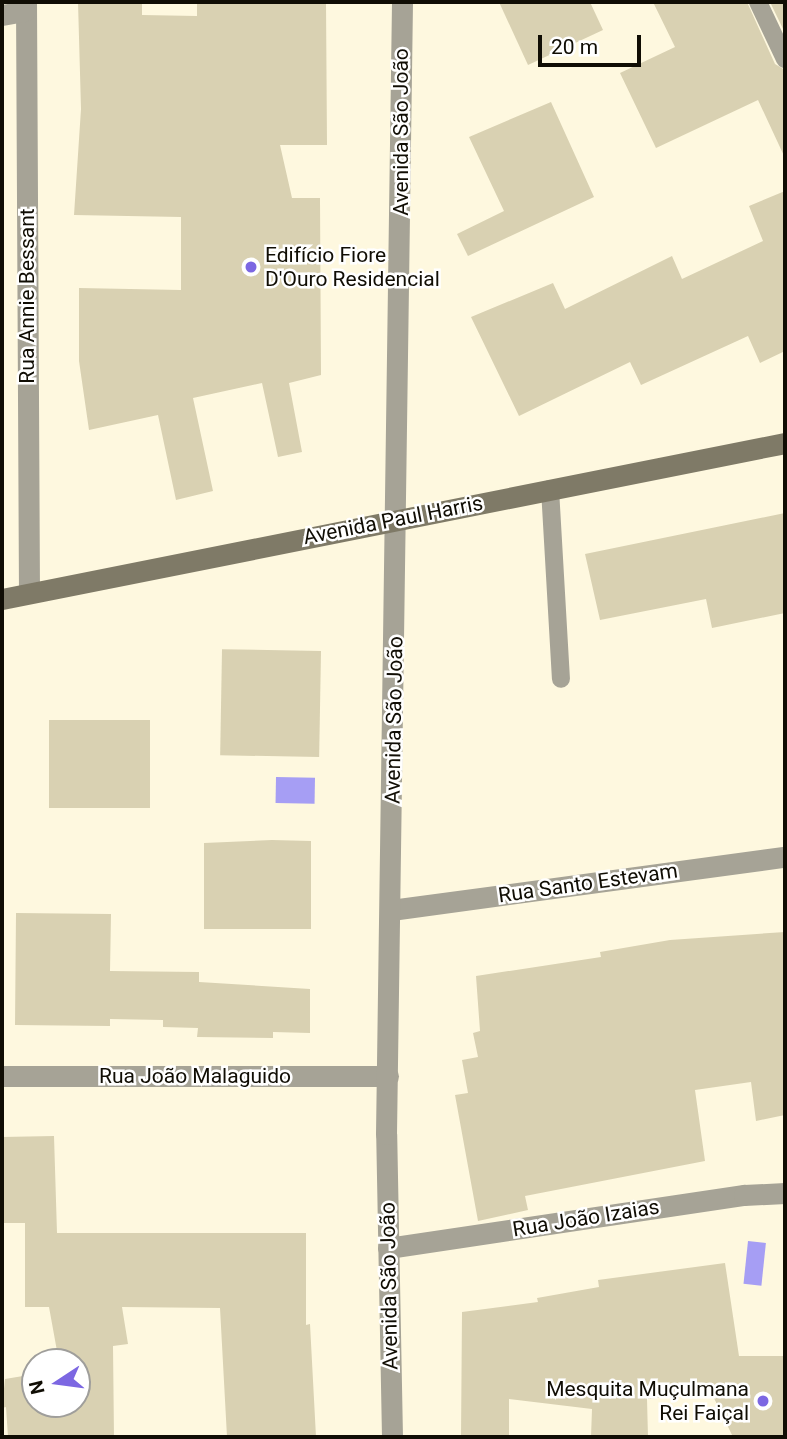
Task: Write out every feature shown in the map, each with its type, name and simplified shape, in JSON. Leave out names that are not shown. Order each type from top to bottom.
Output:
[{"type":"street","name":"Avenida São João","points":[[392,1437],[388,1076],[398,519],[402,2]]},
{"type":"street","points":[[2,15],[25,6]]},
{"type":"street","name":"Rua Annie Bessant","points":[[25,6],[29,591]]},
{"type":"street","name":"Avenida Paul Harris","points":[[2,599],[29,591],[785,443]]},
{"type":"street","name":"Rua Santo Estevam","points":[[391,910],[785,857]]},
{"type":"street","name":"Rua João Malaguido","points":[[2,1076],[388,1076]]},
{"type":"street","name":"Rua João Izaias","points":[[388,1248],[744,1195],[785,1193]]},
{"type":"lane","points":[[758,2],[785,59]]},
{"type":"lane","points":[[550,489],[561,679]]},
{"type":"shaded area","points":[[276,777],[315,778],[315,804],[276,803]]},
{"type":"shaded area","points":[[748,1241],[766,1243],[761,1286],[744,1284]]},
{"type":"building","points":[[78,2],[142,2],[142,15],[197,16],[197,2],[326,2],[327,145],[280,145],[292,198],[320,198],[321,375],[289,383],[302,452],[278,457],[262,383],[193,398],[213,491],[176,500],[158,415],[89,430],[79,361],[79,288],[181,290],[181,217],[74,215],[81,109]]},
{"type":"building","points":[[499,2],[590,2],[603,30],[528,65]]},
{"type":"building","points":[[653,2],[747,2],[775,64],[785,70],[785,158],[758,100],[656,148],[620,73],[675,47]]},
{"type":"building","points":[[770,2],[785,2],[785,33]]},
{"type":"building","points":[[551,102],[594,197],[468,256],[457,234],[504,211],[469,137]]},
{"type":"building","points":[[785,191],[785,351],[760,363],[748,336],[641,385],[630,362],[519,416],[471,317],[553,283],[565,309],[672,256],[682,279],[763,241],[749,206]]},
{"type":"building","points":[[785,513],[785,613],[712,628],[706,599],[600,620],[585,554]]},
{"type":"building","points":[[222,649],[321,651],[319,757],[220,755]]},
{"type":"building","points":[[49,720],[150,720],[150,808],[49,808]]},
{"type":"building","points":[[311,841],[311,929],[204,929],[204,843]]},
{"type":"building","points":[[16,913],[111,914],[110,971],[199,972],[199,982],[310,989],[310,1033],[273,1032],[273,1038],[197,1037],[198,1028],[163,1027],[163,1020],[110,1019],[110,1026],[15,1025]]},
{"type":"building","points":[[785,932],[785,1115],[756,1121],[751,1082],[695,1090],[705,1161],[525,1196],[528,1210],[478,1221],[455,1095],[468,1093],[462,1060],[478,1057],[473,1033],[480,1031],[476,976],[601,957],[600,952],[670,940]]},
{"type":"building","points":[[54,1136],[57,1233],[306,1233],[306,1325],[310,1324],[316,1437],[227,1437],[220,1308],[122,1307],[128,1344],[113,1346],[114,1437],[8,1437],[6,1407],[2,1408],[5,1379],[21,1376],[21,1418],[91,1418],[91,1348],[56,1348],[49,1307],[25,1307],[25,1223],[2,1223],[2,1137]]},
{"type":"building","points":[[725,1263],[739,1356],[785,1356],[785,1437],[733,1437],[711,1392],[647,1399],[648,1437],[591,1437],[592,1409],[509,1399],[509,1437],[461,1437],[462,1312],[538,1302],[537,1298],[599,1287],[598,1280]]},
{"type":"place","name":"Edifício Fiore D'Ouro Residencial","points":[[251,267]]},
{"type":"place","name":"Mesquita Muçulmana Rei Faiçal","points":[[763,1401]]}]
